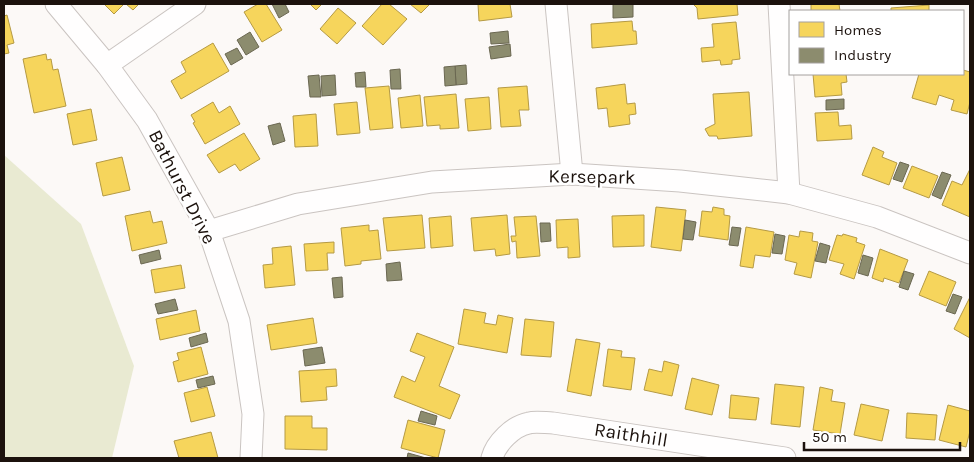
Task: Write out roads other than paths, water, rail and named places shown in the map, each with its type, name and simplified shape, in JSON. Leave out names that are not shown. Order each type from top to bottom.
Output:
[{"type":"street","name":"Bathurst Drive","points":[[56,4],[108,65],[147,120],[209,231],[239,321],[253,414],[251,458]]},
{"type":"street","points":[[108,65],[195,4]]},
{"type":"street","points":[[556,4],[572,174]]},
{"type":"street","points":[[779,4],[789,193]]},
{"type":"street","name":"Kersepark","points":[[209,231],[298,204],[432,182],[572,174],[680,181],[789,193],[877,217],[970,253]]},
{"type":"street","name":"Raithhill","points":[[492,458],[494,451],[508,433],[528,423],[553,423],[785,458]]}]
